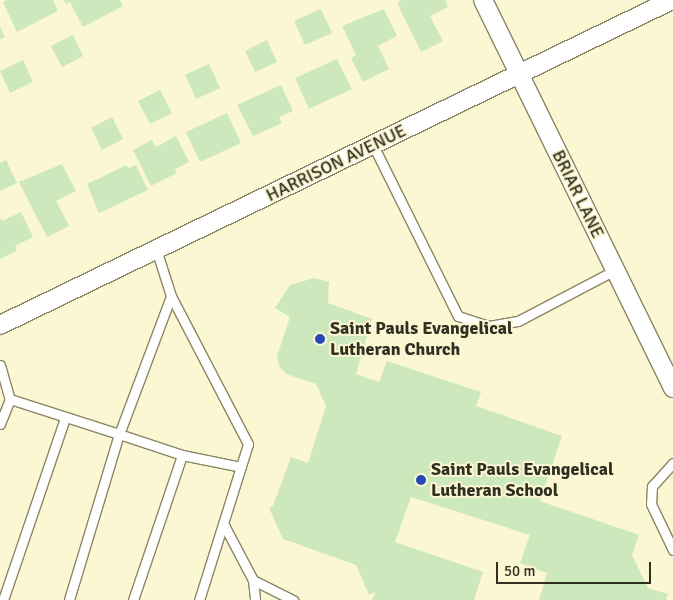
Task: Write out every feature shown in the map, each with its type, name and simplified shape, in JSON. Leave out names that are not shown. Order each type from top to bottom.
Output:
[{"type":"street","name":"BRIAR LANE","points":[[483,0],[673,388]]},
{"type":"street","name":"HARRISON AVENUE","points":[[0,325],[672,0]]},
{"type":"lane","points":[[373,145],[458,316],[489,326],[518,321],[615,270]]},
{"type":"lane","points":[[156,249],[171,296],[248,444],[199,600]]},
{"type":"lane","points":[[69,600],[119,434],[171,296]]},
{"type":"lane","points":[[0,365],[10,399],[0,424]]},
{"type":"lane","points":[[10,399],[182,454],[241,467]]},
{"type":"lane","points":[[3,600],[65,418]]},
{"type":"lane","points":[[133,600],[182,454]]},
{"type":"lane","points":[[673,463],[652,486],[651,504],[673,550]]},
{"type":"lane","points":[[224,525],[253,580],[256,600]]},
{"type":"lane","points":[[253,580],[293,600]]},
{"type":"building","points":[[7,0],[53,0],[58,11],[17,32],[3,2]]},
{"type":"building","points":[[64,0],[120,0],[123,6],[83,27],[70,2],[66,4]]},
{"type":"building","points":[[402,0],[445,0],[448,7],[430,16],[443,41],[421,52],[397,3]]},
{"type":"building","points":[[321,9],[332,33],[305,45],[294,21]]},
{"type":"building","points":[[384,9],[397,36],[378,46],[389,69],[363,82],[351,58],[356,55],[342,26]]},
{"type":"building","points":[[0,27],[5,37],[0,39]]},
{"type":"building","points":[[73,35],[83,56],[62,67],[51,46]]},
{"type":"building","points":[[267,40],[277,62],[255,72],[245,51]]},
{"type":"building","points":[[337,59],[352,89],[309,109],[295,78]]},
{"type":"building","points":[[23,60],[33,82],[10,93],[0,71]]},
{"type":"building","points":[[209,64],[220,88],[196,99],[185,75]]},
{"type":"building","points":[[281,85],[293,111],[279,117],[282,123],[253,136],[237,105]]},
{"type":"building","points":[[160,90],[172,113],[150,124],[138,101]]},
{"type":"building","points":[[227,113],[241,143],[200,162],[186,132]]},
{"type":"building","points":[[112,117],[123,139],[102,150],[91,128]]},
{"type":"building","points":[[176,136],[189,162],[175,169],[177,173],[151,186],[133,150],[152,140],[156,147]]},
{"type":"building","points":[[6,160],[17,183],[0,191],[0,163]]},
{"type":"building","points":[[62,164],[76,191],[56,201],[69,226],[47,237],[19,182]]},
{"type":"building","points":[[127,165],[128,168],[136,165],[148,190],[99,213],[87,184]]},
{"type":"building","points":[[21,212],[33,237],[15,246],[17,251],[0,259],[0,217],[2,221]]},
{"type":"building","points":[[314,278],[329,282],[328,303],[372,319],[356,374],[379,382],[387,361],[481,392],[476,406],[562,436],[540,501],[639,535],[632,555],[648,588],[668,594],[666,600],[539,600],[547,573],[520,563],[530,535],[411,497],[395,542],[483,572],[474,600],[372,600],[375,592],[369,595],[356,565],[283,539],[269,508],[273,506],[291,457],[308,463],[326,406],[316,384],[286,374],[279,366],[277,356],[290,317],[275,308],[290,285]]},
{"type":"place","name":"Saint Pauls Evangelical Lutheran Church","points":[[320,339]]},
{"type":"place","name":"Saint Pauls Evangelical Lutheran School","points":[[421,480]]}]
